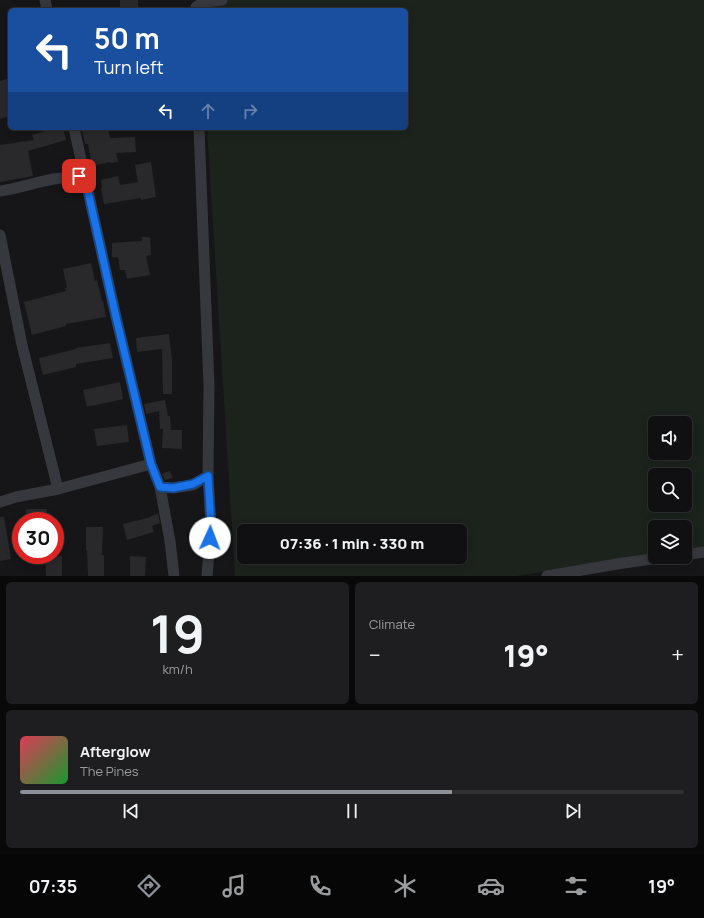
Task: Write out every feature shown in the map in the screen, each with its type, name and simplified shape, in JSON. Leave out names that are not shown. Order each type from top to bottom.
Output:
[{"type":"street","points":[[196,6],[204,2],[222,0]]},
{"type":"street","points":[[74,130],[116,317],[151,464],[160,487],[170,541],[174,576]]},
{"type":"street","points":[[199,130],[209,386],[208,476],[211,525],[207,576]]},
{"type":"street","points":[[0,191],[67,176],[79,176],[87,187]]},
{"type":"street","points":[[0,234],[22,345],[58,489]]},
{"type":"street","points":[[0,502],[16,497],[58,489],[151,464]]},
{"type":"street","points":[[160,487],[173,488],[193,484],[208,476]]},
{"type":"street","points":[[692,554],[704,552]]},
{"type":"street","points":[[547,576],[648,560]]},
{"type":"shaded area","points":[[199,0],[704,0],[704,547],[692,549],[692,520],[648,520],[648,555],[517,576],[235,576],[207,130],[408,130],[408,8],[200,8]]},
{"type":"building","points":[[120,0],[138,0],[138,8],[120,8]]},
{"type":"building","points":[[8,79],[8,117],[0,119],[0,81]]},
{"type":"building","points":[[49,130],[64,130],[66,140],[28,151],[33,176],[0,182],[0,145],[34,140],[32,135]]},
{"type":"building","points":[[82,130],[108,130],[110,138],[135,137],[136,152],[116,153],[118,162],[110,162],[92,166],[88,144],[85,144]]},
{"type":"building","points":[[151,162],[156,197],[104,204],[101,180],[118,176],[120,185],[138,182],[135,165]]},
{"type":"building","points":[[142,237],[150,237],[151,255],[146,256],[150,275],[127,279],[125,270],[120,270],[118,257],[112,257],[112,243],[142,241]]},
{"type":"building","points":[[91,263],[95,281],[97,280],[103,301],[106,317],[66,324],[66,326],[32,335],[24,302],[66,291],[65,288],[67,288],[63,269]]},
{"type":"building","points":[[169,334],[172,360],[172,394],[163,394],[162,349],[137,352],[136,338]]},
{"type":"building","points":[[110,343],[113,358],[76,364],[76,367],[43,375],[39,358],[76,348]]},
{"type":"building","points":[[120,382],[123,399],[87,407],[83,390]]},
{"type":"building","points":[[165,400],[168,416],[170,416],[171,430],[182,430],[182,449],[162,448],[163,429],[160,429],[159,411],[146,414],[144,404]]},
{"type":"building","points":[[127,425],[129,442],[97,446],[94,429]]},
{"type":"building","points":[[170,471],[173,478],[165,480],[162,474]]},
{"type":"building","points":[[26,509],[47,509],[47,512],[26,512]]},
{"type":"building","points":[[158,514],[160,523],[152,526],[154,532],[127,540],[123,524]]},
{"type":"building","points":[[0,517],[4,517],[11,559],[0,561]]},
{"type":"building","points":[[86,527],[103,527],[102,555],[104,555],[104,576],[88,576]]},
{"type":"building","points":[[130,556],[146,557],[145,576],[130,576]]},
{"type":"building","points":[[45,564],[62,564],[62,576],[46,576]]},
{"type":"route","points":[[79,176],[87,187],[151,464],[160,487],[173,488],[193,484],[208,476],[211,525],[210,538]]}]
